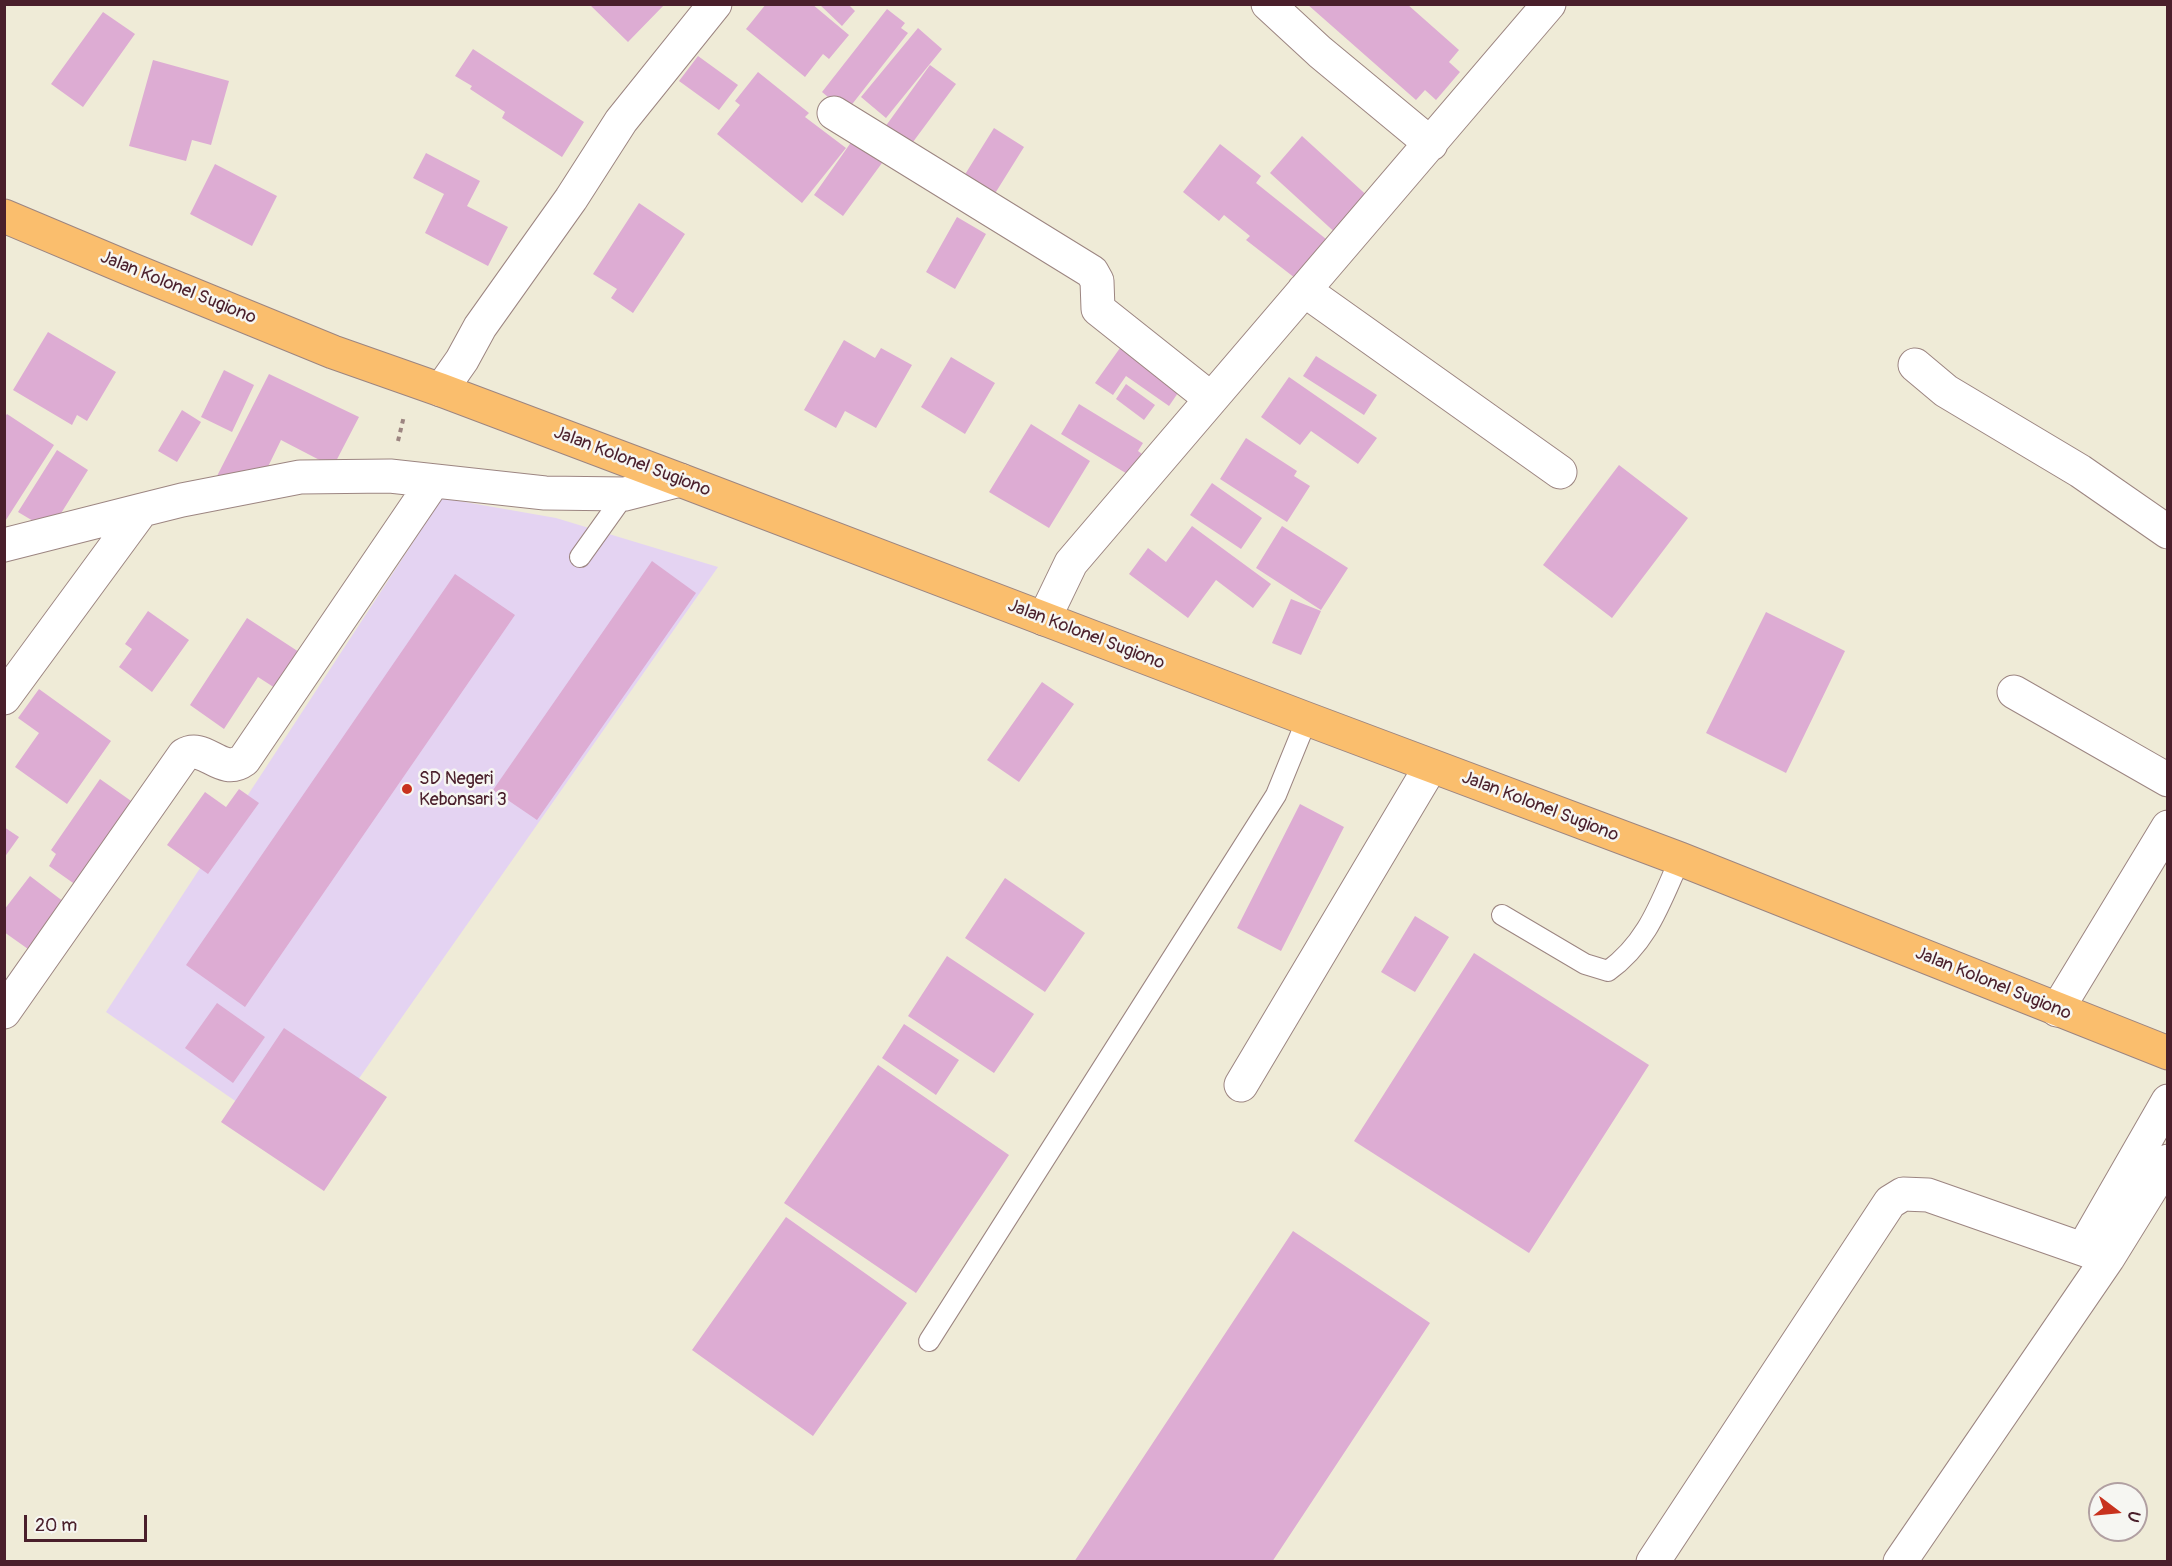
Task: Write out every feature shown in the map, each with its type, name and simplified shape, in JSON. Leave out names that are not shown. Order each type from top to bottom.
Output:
[{"type":"main road","name":"Jalan Kolonel Sugiono","points":[[4,216],[130,270],[322,347],[680,480],[1307,720],[1680,859],[2168,1053]]},
{"type":"street","points":[[441,390],[462,360],[480,327],[572,199],[621,121],[715,4]]},
{"type":"street","points":[[1268,4],[1320,52],[1431,144]]},
{"type":"street","points":[[1044,619],[1071,563],[1549,4]]},
{"type":"street","points":[[834,113],[1092,272],[1097,281],[1098,309],[1210,398]]},
{"type":"street","points":[[1304,290],[1560,472]]},
{"type":"street","points":[[1915,365],[1946,391],[2080,471],[2168,532]]},
{"type":"street","points":[[4,545],[182,500],[300,477],[390,476],[545,493],[625,494],[680,480]]},
{"type":"street","points":[[4,1012],[184,755],[198,752],[228,766],[244,760],[434,482]]},
{"type":"street","points":[[4,698],[142,510]]},
{"type":"street","points":[[2014,692],[2168,780]]},
{"type":"street","points":[[1241,1085],[1431,766]]},
{"type":"street","points":[[2056,1010],[2168,826]]},
{"type":"street","points":[[2095,1253],[2168,1101]]},
{"type":"street","points":[[1900,1562],[2095,1253],[2168,1161]]},
{"type":"street","points":[[1653,1562],[1890,1202],[1903,1194],[1928,1195],[2095,1253]]},
{"type":"lane","points":[[580,557],[625,494]]},
{"type":"lane","points":[[929,1341],[1276,795],[1307,720]]},
{"type":"lane","points":[[1502,915],[1585,964],[1608,971],[1626,958],[1646,934],[1680,859]]},
{"type":"shaded area","name":"SD Negeri Kebonsari 3","points":[[442,498],[556,518],[718,567],[308,1151],[106,1012]]},
{"type":"building","points":[[589,4],[665,4],[628,42]]},
{"type":"building","points":[[766,4],[812,4],[849,35],[829,59],[823,54],[805,77],[746,29]]},
{"type":"building","points":[[819,4],[848,4],[855,11],[842,26]]},
{"type":"building","points":[[1307,4],[1407,4],[1459,50],[1449,62],[1460,72],[1436,100],[1425,90],[1416,100]]},
{"type":"building","points":[[887,9],[905,23],[901,28],[908,33],[846,112],[822,92]]},
{"type":"building","points":[[103,12],[135,34],[83,107],[51,84]]},
{"type":"building","points":[[918,28],[942,49],[886,118],[861,97]]},
{"type":"building","points":[[473,49],[584,122],[562,157],[502,118],[505,112],[470,89],[472,86],[455,76]]},
{"type":"building","points":[[698,56],[738,85],[719,110],[679,81]]},
{"type":"building","points":[[153,60],[229,81],[211,145],[192,140],[186,161],[129,146]]},
{"type":"building","points":[[930,65],[956,84],[910,146],[885,127]]},
{"type":"building","points":[[758,72],[809,113],[805,117],[846,148],[802,203],[717,134],[740,105],[735,101]]},
{"type":"building","points":[[994,128],[1024,147],[994,195],[964,176]]},
{"type":"building","points":[[1302,136],[1373,201],[1340,237],[1270,173]]},
{"type":"building","points":[[852,141],[882,163],[843,216],[814,195]]},
{"type":"building","points":[[1220,144],[1261,176],[1256,183],[1326,239],[1295,278],[1246,240],[1250,236],[1224,215],[1219,221],[1183,192]]},
{"type":"building","points":[[426,153],[480,181],[467,206],[508,227],[488,266],[425,233],[444,194],[413,178]]},
{"type":"building","points":[[215,164],[277,196],[252,246],[190,214]]},
{"type":"building","points":[[639,203],[685,234],[633,313],[611,298],[617,289],[593,274]]},
{"type":"building","points":[[957,217],[986,234],[955,289],[926,272]]},
{"type":"building","points":[[48,332],[116,372],[87,421],[77,415],[72,425],[13,390]]},
{"type":"building","points":[[844,340],[875,358],[881,348],[912,365],[876,428],[845,411],[836,428],[804,410]]},
{"type":"building","points":[[1120,348],[1180,390],[1169,406],[1126,376],[1113,395],[1095,383]]},
{"type":"building","points":[[1316,356],[1377,395],[1364,415],[1303,376]]},
{"type":"building","points":[[951,357],[995,383],[965,434],[921,407]]},
{"type":"building","points":[[224,370],[254,385],[232,432],[201,417]]},
{"type":"building","points":[[269,374],[359,417],[333,467],[281,440],[262,479],[217,476]]},
{"type":"building","points":[[1289,377],[1377,438],[1358,464],[1311,431],[1300,445],[1261,417]]},
{"type":"building","points":[[1126,384],[1155,405],[1144,420],[1116,399]]},
{"type":"building","points":[[1079,404],[1143,443],[1138,451],[1146,457],[1134,478],[1061,434]]},
{"type":"building","points":[[182,410],[201,422],[177,462],[158,451]]},
{"type":"building","points":[[7,414],[54,445],[4,523],[4,418]]},
{"type":"building","points":[[1031,424],[1090,461],[1049,528],[989,492]]},
{"type":"building","points":[[1246,438],[1297,471],[1294,476],[1310,486],[1287,522],[1220,479]]},
{"type":"building","points":[[57,450],[88,470],[50,531],[18,512]]},
{"type":"building","points":[[1619,465],[1688,518],[1612,618],[1543,565]]},
{"type":"building","points":[[1212,483],[1262,518],[1241,549],[1190,515]]},
{"type":"building","points":[[1192,526],[1271,584],[1253,608],[1216,580],[1188,618],[1129,574],[1148,548],[1166,562]]},
{"type":"building","points":[[1282,526],[1348,568],[1321,610],[1256,568]]},
{"type":"building","points":[[652,561],[696,593],[537,820],[493,790]]},
{"type":"building","points":[[455,574],[515,615],[245,1007],[186,965]]},
{"type":"building","points":[[1291,599],[1321,611],[1301,655],[1272,643]]},
{"type":"building","points":[[148,611],[189,640],[152,692],[119,667],[132,649],[125,644]]},
{"type":"building","points":[[1766,612],[1845,651],[1786,773],[1706,733]]},
{"type":"building","points":[[247,618],[299,652],[275,688],[258,677],[224,729],[190,705]]},
{"type":"building","points":[[1042,682],[1074,704],[1019,782],[987,760]]},
{"type":"building","points":[[39,689],[111,741],[67,804],[15,767],[39,733],[18,718]]},
{"type":"building","points":[[100,779],[134,803],[76,885],[49,866],[56,854],[51,850]]},
{"type":"building","points":[[239,789],[259,803],[208,874],[167,845],[205,792],[226,807]]},
{"type":"building","points":[[1300,804],[1344,827],[1281,951],[1237,928]]},
{"type":"building","points":[[4,827],[19,837],[4,858]]},
{"type":"building","points":[[30,876],[64,902],[28,949],[4,932],[4,910]]},
{"type":"building","points":[[1005,878],[1085,933],[1045,992],[965,938]]},
{"type":"building","points":[[1415,916],[1449,937],[1415,992],[1381,972]]},
{"type":"building","points":[[1474,953],[1649,1065],[1529,1253],[1354,1141]]},
{"type":"building","points":[[947,956],[1034,1014],[994,1073],[908,1016]]},
{"type":"building","points":[[217,1003],[265,1037],[233,1083],[185,1048]]},
{"type":"building","points":[[904,1024],[959,1060],[936,1095],[882,1058]]},
{"type":"building","points":[[284,1028],[387,1097],[324,1191],[221,1122]]},
{"type":"building","points":[[878,1065],[1009,1155],[916,1293],[784,1203]]},
{"type":"building","points":[[786,1217],[907,1303],[813,1436],[692,1350]]},
{"type":"building","points":[[1293,1231],[1430,1323],[1272,1562],[1074,1562]]},
{"type":"place","name":"SD Negeri Kebonsari 3","points":[[407,789]]}]
